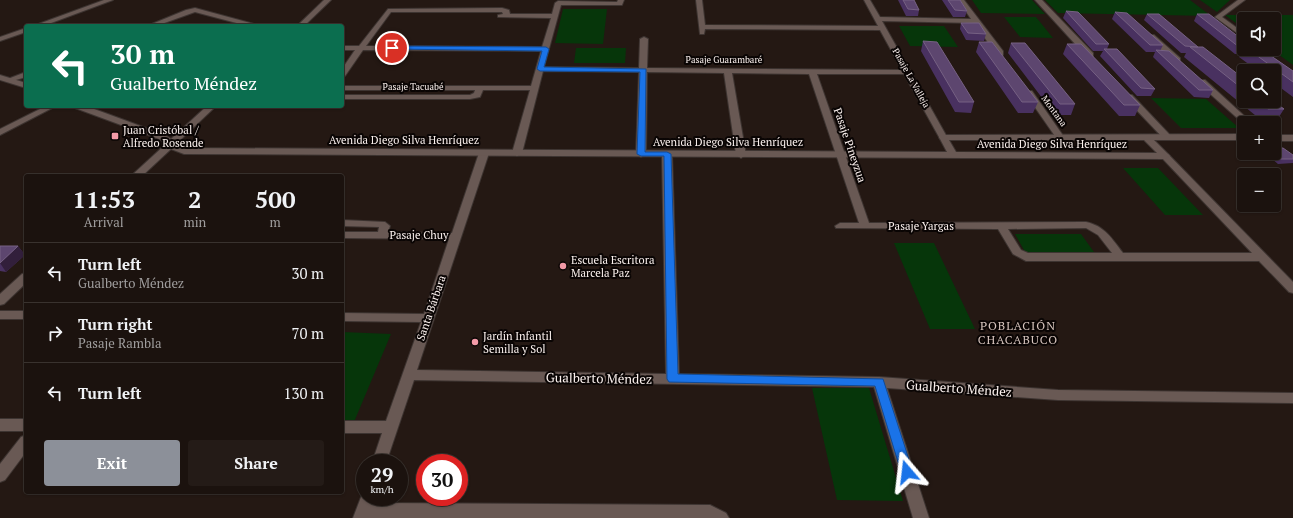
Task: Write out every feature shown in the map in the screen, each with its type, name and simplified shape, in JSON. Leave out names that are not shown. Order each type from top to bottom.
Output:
[{"type":"street","points":[[42,24],[110,0]]},
{"type":"street","points":[[302,24],[328,0]]},
{"type":"street","points":[[699,0],[701,28],[702,33],[705,34],[826,35],[830,33],[828,28],[883,28]]},
{"type":"street","name":"Pasaje La Valleja","points":[[868,0],[954,156]]},
{"type":"street","points":[[962,0],[1006,62]]},
{"type":"street","points":[[1038,0],[1097,63]]},
{"type":"street","points":[[1237,31],[1218,17],[1242,0]]},
{"type":"street","points":[[517,153],[558,4],[621,2]]},
{"type":"street","points":[[155,24],[194,8],[249,24]]},
{"type":"street","points":[[344,71],[388,13],[554,16]]},
{"type":"street","points":[[878,19],[977,21]]},
{"type":"street","points":[[1143,29],[1181,63]]},
{"type":"street","points":[[0,39],[24,31]]},
{"type":"street","points":[[641,154],[644,39]]},
{"type":"street","points":[[344,48],[546,49]]},
{"type":"street","name":"Pasaje Guarambaré","points":[[540,69],[907,72]]},
{"type":"street","points":[[728,70],[741,155]]},
{"type":"street","name":"Pasaje Pineyzua","points":[[812,71],[865,226]]},
{"type":"street","points":[[9,80],[24,75]]},
{"type":"street","points":[[0,77],[24,85]]},
{"type":"street","points":[[1198,78],[1240,116]]},
{"type":"street","name":"Montana","points":[[1024,87],[1060,137]]},
{"type":"street","name":"Pasaje Tacuabé","points":[[344,88],[535,88]]},
{"type":"street","name":"Pasaje Tacuabé","points":[[344,97],[470,97],[477,95],[480,88]]},
{"type":"street","points":[[1124,91],[1166,137]]},
{"type":"street","points":[[0,132],[48,108]]},
{"type":"street","name":"Avenida Diego Silva Henríquez","points":[[87,108],[162,137],[176,149],[184,151],[1164,156]]},
{"type":"street","points":[[138,174],[210,108]]},
{"type":"street","name":"Avenida Diego Silva Henríquez","points":[[943,137],[1237,138]]},
{"type":"street","points":[[1146,137],[1293,289]]},
{"type":"street","points":[[1281,138],[1292,138]]},
{"type":"street","name":"Santa Bárbara","points":[[382,454],[484,153]]},
{"type":"street","points":[[667,154],[673,379]]},
{"type":"street","name":"Pasaje Chuy","points":[[344,223],[381,224],[384,226],[382,235]]},
{"type":"street","points":[[1001,225],[1017,252],[1026,257],[1262,257]]},
{"type":"street","name":"Pasaje Yargas","points":[[840,226],[1090,225],[1100,231],[1120,257]]},
{"type":"street","name":"Pasaje Chuy","points":[[344,235],[456,236]]},
{"type":"street","points":[[0,301],[24,279]]},
{"type":"street","points":[[0,315],[24,315]]},
{"type":"street","points":[[344,317],[428,318]]},
{"type":"street","name":"Gualberto Méndez","points":[[408,375],[879,382],[1058,395],[1293,398]]},
{"type":"street","points":[[879,382],[921,518]]},
{"type":"street","points":[[0,425],[24,425]]},
{"type":"street","points":[[344,427],[391,427]]},
{"type":"street","points":[[0,475],[24,444]]},
{"type":"street","points":[[364,508],[581,514],[710,512],[721,518]]},
{"type":"green space","points":[[972,0],[1032,0],[1045,14],[981,13]]},
{"type":"green space","points":[[1045,0],[1190,0],[1211,16],[1058,13]]},
{"type":"green space","points":[[1200,0],[1230,0],[1217,12]]},
{"type":"green space","points":[[563,9],[607,9],[603,44],[555,43]]},
{"type":"green space","points":[[1225,15],[1237,15],[1237,24]]},
{"type":"green space","points":[[1281,15],[1293,15],[1293,65],[1281,56]]},
{"type":"green space","points":[[1004,17],[1036,17],[1053,38],[1020,37]]},
{"type":"green space","points":[[899,26],[944,26],[958,47],[910,46]]},
{"type":"green space","points":[[576,48],[626,48],[625,63],[574,63]]},
{"type":"green space","points":[[1151,98],[1206,99],[1237,126],[1237,128],[1181,128]]},
{"type":"green space","points":[[1123,168],[1158,168],[1203,215],[1165,215]]},
{"type":"green space","points":[[1015,234],[1081,234],[1094,252],[1025,252]]},
{"type":"green space","points":[[894,243],[934,243],[975,329],[930,329]]},
{"type":"green space","points":[[344,332],[391,334],[354,422],[344,421]]},
{"type":"green space","points":[[812,388],[869,388],[903,501],[837,500]]},
{"type":"building","points":[[903,0],[914,0],[919,10],[908,9]]},
{"type":"building","points":[[948,0],[960,0],[967,11],[955,10]]},
{"type":"building","points":[[1066,11],[1078,12],[1109,44],[1096,44]]},
{"type":"building","points":[[1115,12],[1127,13],[1163,45],[1150,45]]},
{"type":"building","points":[[1147,14],[1159,14],[1198,47],[1185,46]]},
{"type":"building","points":[[1197,14],[1209,14],[1237,36],[1237,45]]},
{"type":"building","points":[[961,23],[979,23],[986,34],[968,33]]},
{"type":"building","points":[[923,41],[937,42],[974,102],[959,102]]},
{"type":"building","points":[[979,42],[992,42],[1038,102],[1022,102]]},
{"type":"building","points":[[1011,43],[1025,43],[1075,104],[1060,104]]},
{"type":"building","points":[[1067,44],[1081,44],[1140,105],[1124,105]]},
{"type":"building","points":[[1190,47],[1203,47],[1237,74],[1237,84]]},
{"type":"building","points":[[1104,49],[1117,49],[1155,89],[1141,88]]},
{"type":"building","points":[[1156,50],[1169,51],[1213,90],[1199,90]]},
{"type":"building","points":[[1258,56],[1271,56],[1293,71],[1293,82],[1281,73],[1281,64],[1268,64]]},
{"type":"building","points":[[1281,107],[1284,109],[1267,108]]},
{"type":"building","points":[[1281,148],[1293,155],[1293,159],[1281,159]]},
{"type":"building","points":[[0,246],[18,246],[0,263]]},
{"type":"place","name":"Juan Cristóbal / Alfredo Rosende","points":[[115,136]]},
{"type":"place","name":"Escuela Escritora Marcela Paz","points":[[563,266]]},
{"type":"place","name":"Jardín Infantil Semilla y Sol","points":[[475,342]]},
{"type":"district","name":"POBLACIÓN CHACABUCO","points":[[1018,332]]},
{"type":"route","points":[[392,48],[546,49],[540,69],[643,70],[641,154],[667,154],[673,379],[879,382],[907,472]]}]
